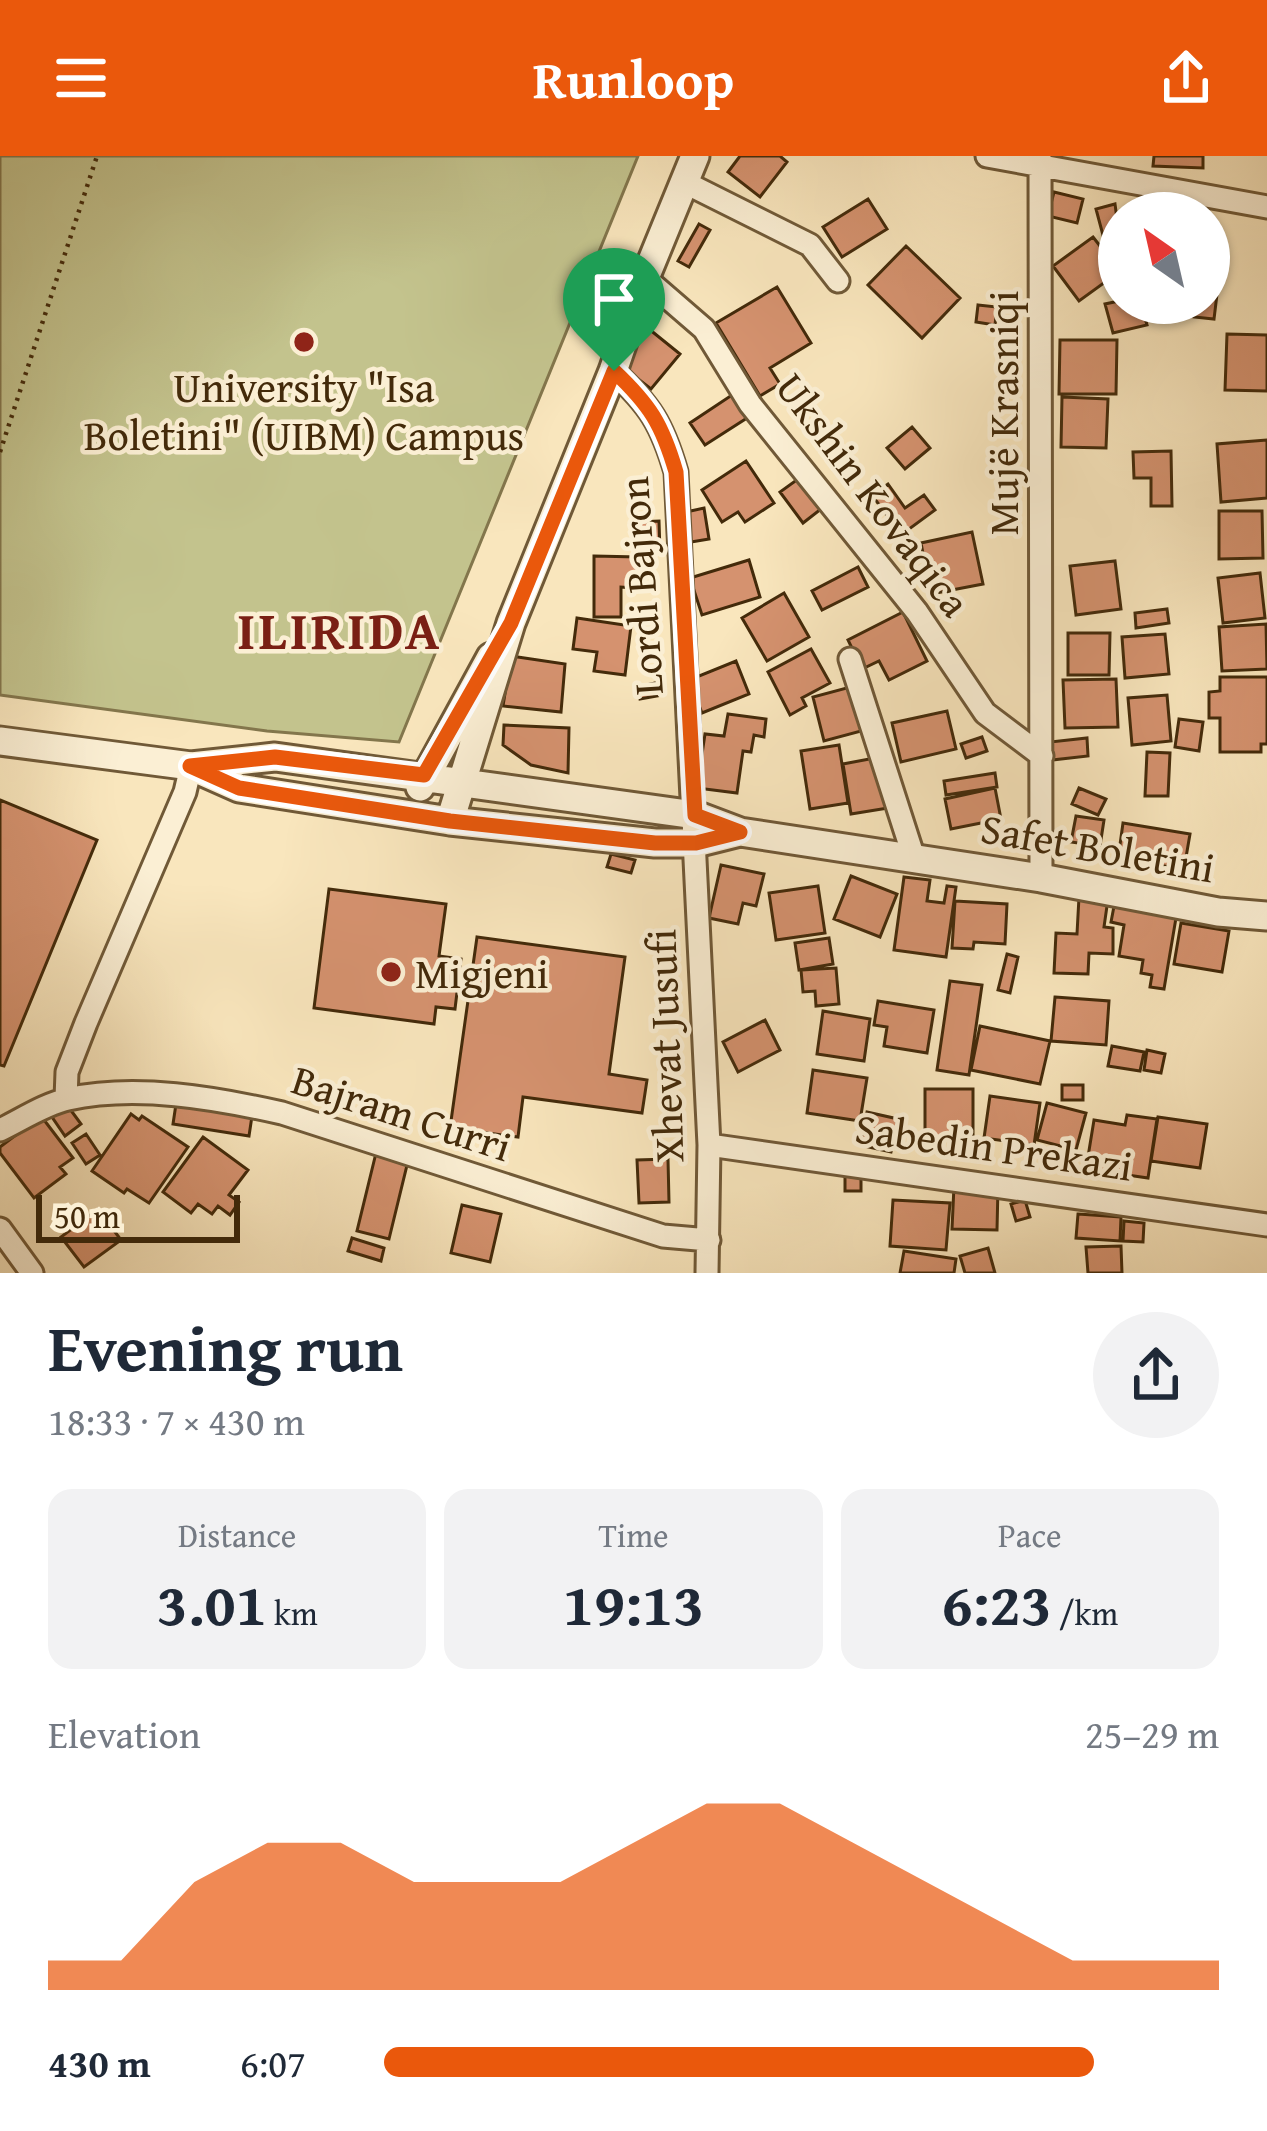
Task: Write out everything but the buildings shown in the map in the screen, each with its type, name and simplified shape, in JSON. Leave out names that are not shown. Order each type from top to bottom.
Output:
[{"type":"street","points":[[987,156],[1040,160],[1064,172],[1267,207]]},
{"type":"street","name":"Mujë Krasniqi","points":[[1040,160],[1041,878]]},
{"type":"street","points":[[431,817],[614,371],[689,169],[809,244],[838,281]]},
{"type":"street","name":"Ukshin Kovaqica","points":[[645,278],[704,329],[750,404],[917,612],[985,713],[1042,756]]},
{"type":"street","name":"Lordi Bajron","points":[[614,371],[645,400],[664,430],[676,472],[695,829]]},
{"type":"street","points":[[850,658],[914,858]]},
{"type":"street","points":[[0,742],[190,766],[275,757],[443,779],[695,829]]},
{"type":"street","points":[[190,766],[239,788],[431,817],[655,843],[695,829]]},
{"type":"street","points":[[66,1099],[67,1072],[179,807],[190,766]]},
{"type":"street","points":[[431,817],[443,779]]},
{"type":"street","name":"Safet Boletini","points":[[695,829],[914,858],[1267,916]]},
{"type":"street","name":"Xhevat Jusufi","points":[[695,829],[709,1144],[707,1273]]},
{"type":"street","name":"Bajram Curri","points":[[0,1130],[66,1099],[123,1095],[241,1103],[663,1236],[709,1240]]},
{"type":"street","name":"Sabedin Prekazi","points":[[709,1144],[1267,1225]]},
{"type":"street","points":[[0,1228],[32,1273]]},
{"type":"path","points":[[0,452],[98,156]]},
{"type":"green space","name":"University \"Isa Boletini\" (UIBM) Campus","points":[[0,156],[638,156],[399,742],[267,731],[0,695]]},
{"type":"place","name":"University \"Isa Boletini\" (UIBM) Campus","points":[[304,342]]},
{"type":"place","name":"Migjeni","points":[[391,972]]},
{"type":"district","name":"ILIRIDA","points":[[340,629]]},
{"type":"route","points":[[614,371],[645,400],[664,430],[676,472],[695,815],[740,832],[696,843],[655,843],[450,821],[239,788],[190,766],[275,757],[424,775],[511,623],[614,371]]}]
